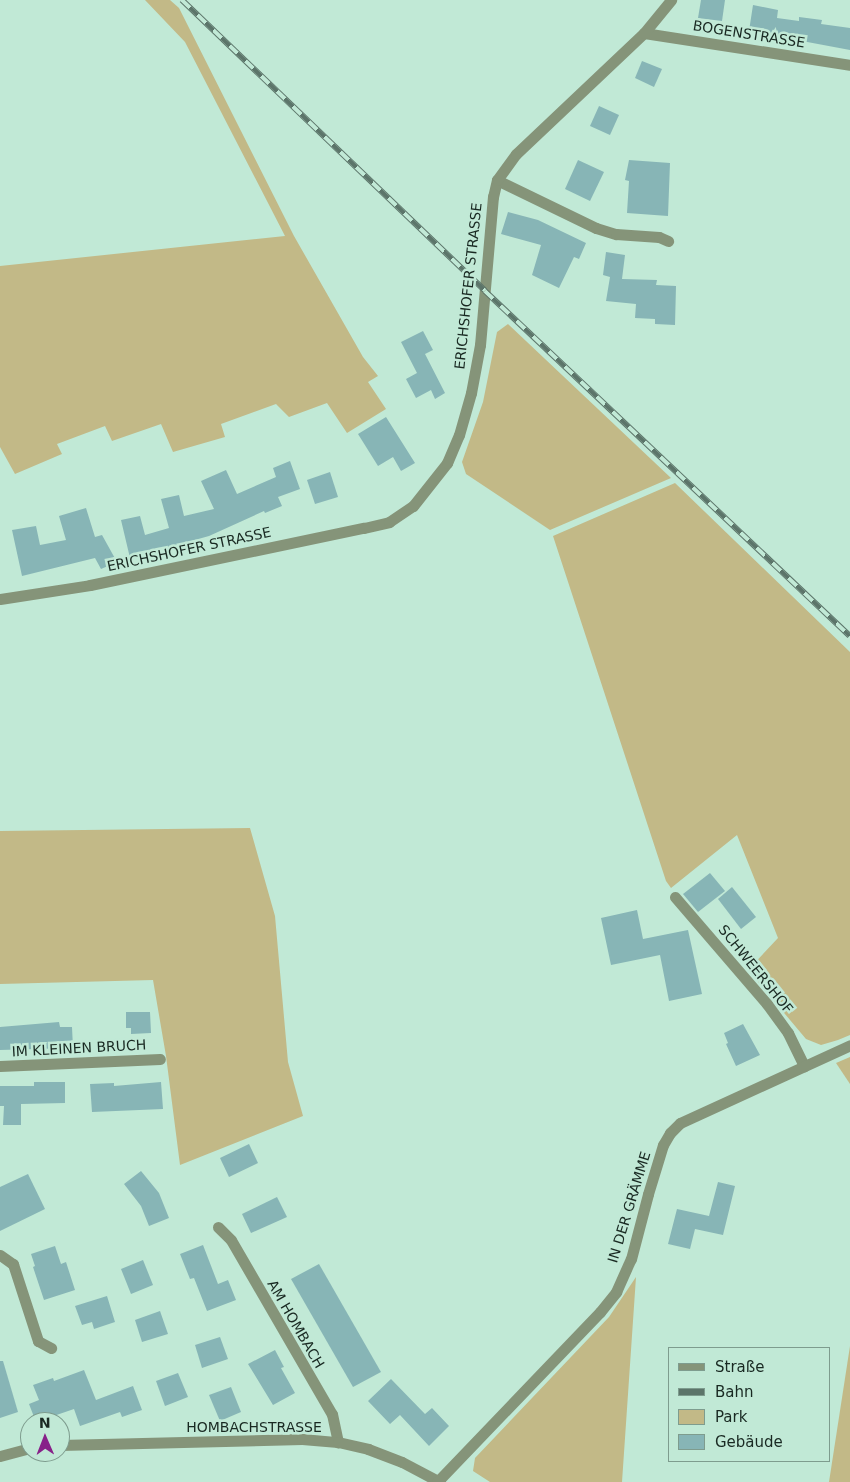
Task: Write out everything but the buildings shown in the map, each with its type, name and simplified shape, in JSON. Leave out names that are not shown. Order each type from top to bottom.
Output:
[{"type":"street","name":"ERICHSHOFER STRASSE","points":[[0,600],[90,585],[364,528],[390,522],[413,506],[446,463],[459,435],[471,393],[480,345],[493,196],[497,180],[516,154],[644,33],[671,0]]},
{"type":"street","name":"BOGENSTRASSE","points":[[644,33],[850,66]]},
{"type":"street","points":[[497,180],[596,228],[616,234],[659,237],[668,241]]},
{"type":"street","name":"SCHWEERSHOF","points":[[675,897],[767,1004],[788,1033],[804,1066]]},
{"type":"street","name":"IN DER GRÄMME","points":[[439,1482],[600,1312],[616,1292],[631,1260],[663,1145],[670,1133],[680,1123],[850,1045]]},
{"type":"street","name":"IM KLEINEN BRUCH","points":[[0,1066],[160,1059]]},
{"type":"street","name":"AM HOMBACH","points":[[218,1226],[231,1240],[332,1414],[338,1442]]},
{"type":"street","points":[[0,1255],[13,1264],[38,1341],[51,1348]]},
{"type":"street","name":"HOMBACHSTRASSE","points":[[70,1445],[302,1439],[338,1442],[368,1449],[402,1462],[439,1482]]},
{"type":"street","points":[[0,1456],[20,1451]]},
{"type":"green space","points":[[145,0],[170,0],[179,8],[294,236],[363,357],[378,376],[368,382],[386,409],[347,433],[327,403],[289,417],[276,404],[221,424],[225,437],[173,452],[161,424],[112,441],[105,426],[57,444],[62,454],[15,474],[0,447],[0,266],[285,236],[185,42]]},
{"type":"green space","points":[[508,324],[671,478],[550,530],[466,474],[462,462],[483,402],[497,332]]},
{"type":"green space","points":[[675,483],[850,652],[850,1035],[821,1045],[806,1039],[748,970],[778,938],[737,835],[671,888],[666,881],[553,536]]},
{"type":"green space","points":[[250,828],[275,916],[288,1062],[303,1116],[180,1165],[166,1056],[153,980],[0,984],[0,831]]},
{"type":"green space","points":[[850,1057],[850,1084],[836,1063]]},
{"type":"green space","points":[[636,1277],[622,1482],[490,1482],[473,1471],[475,1458],[609,1317]]},
{"type":"green space","points":[[850,1346],[850,1482],[829,1482]]},
{"type":"railway","points":[[182,0],[485,291],[850,636]]}]
